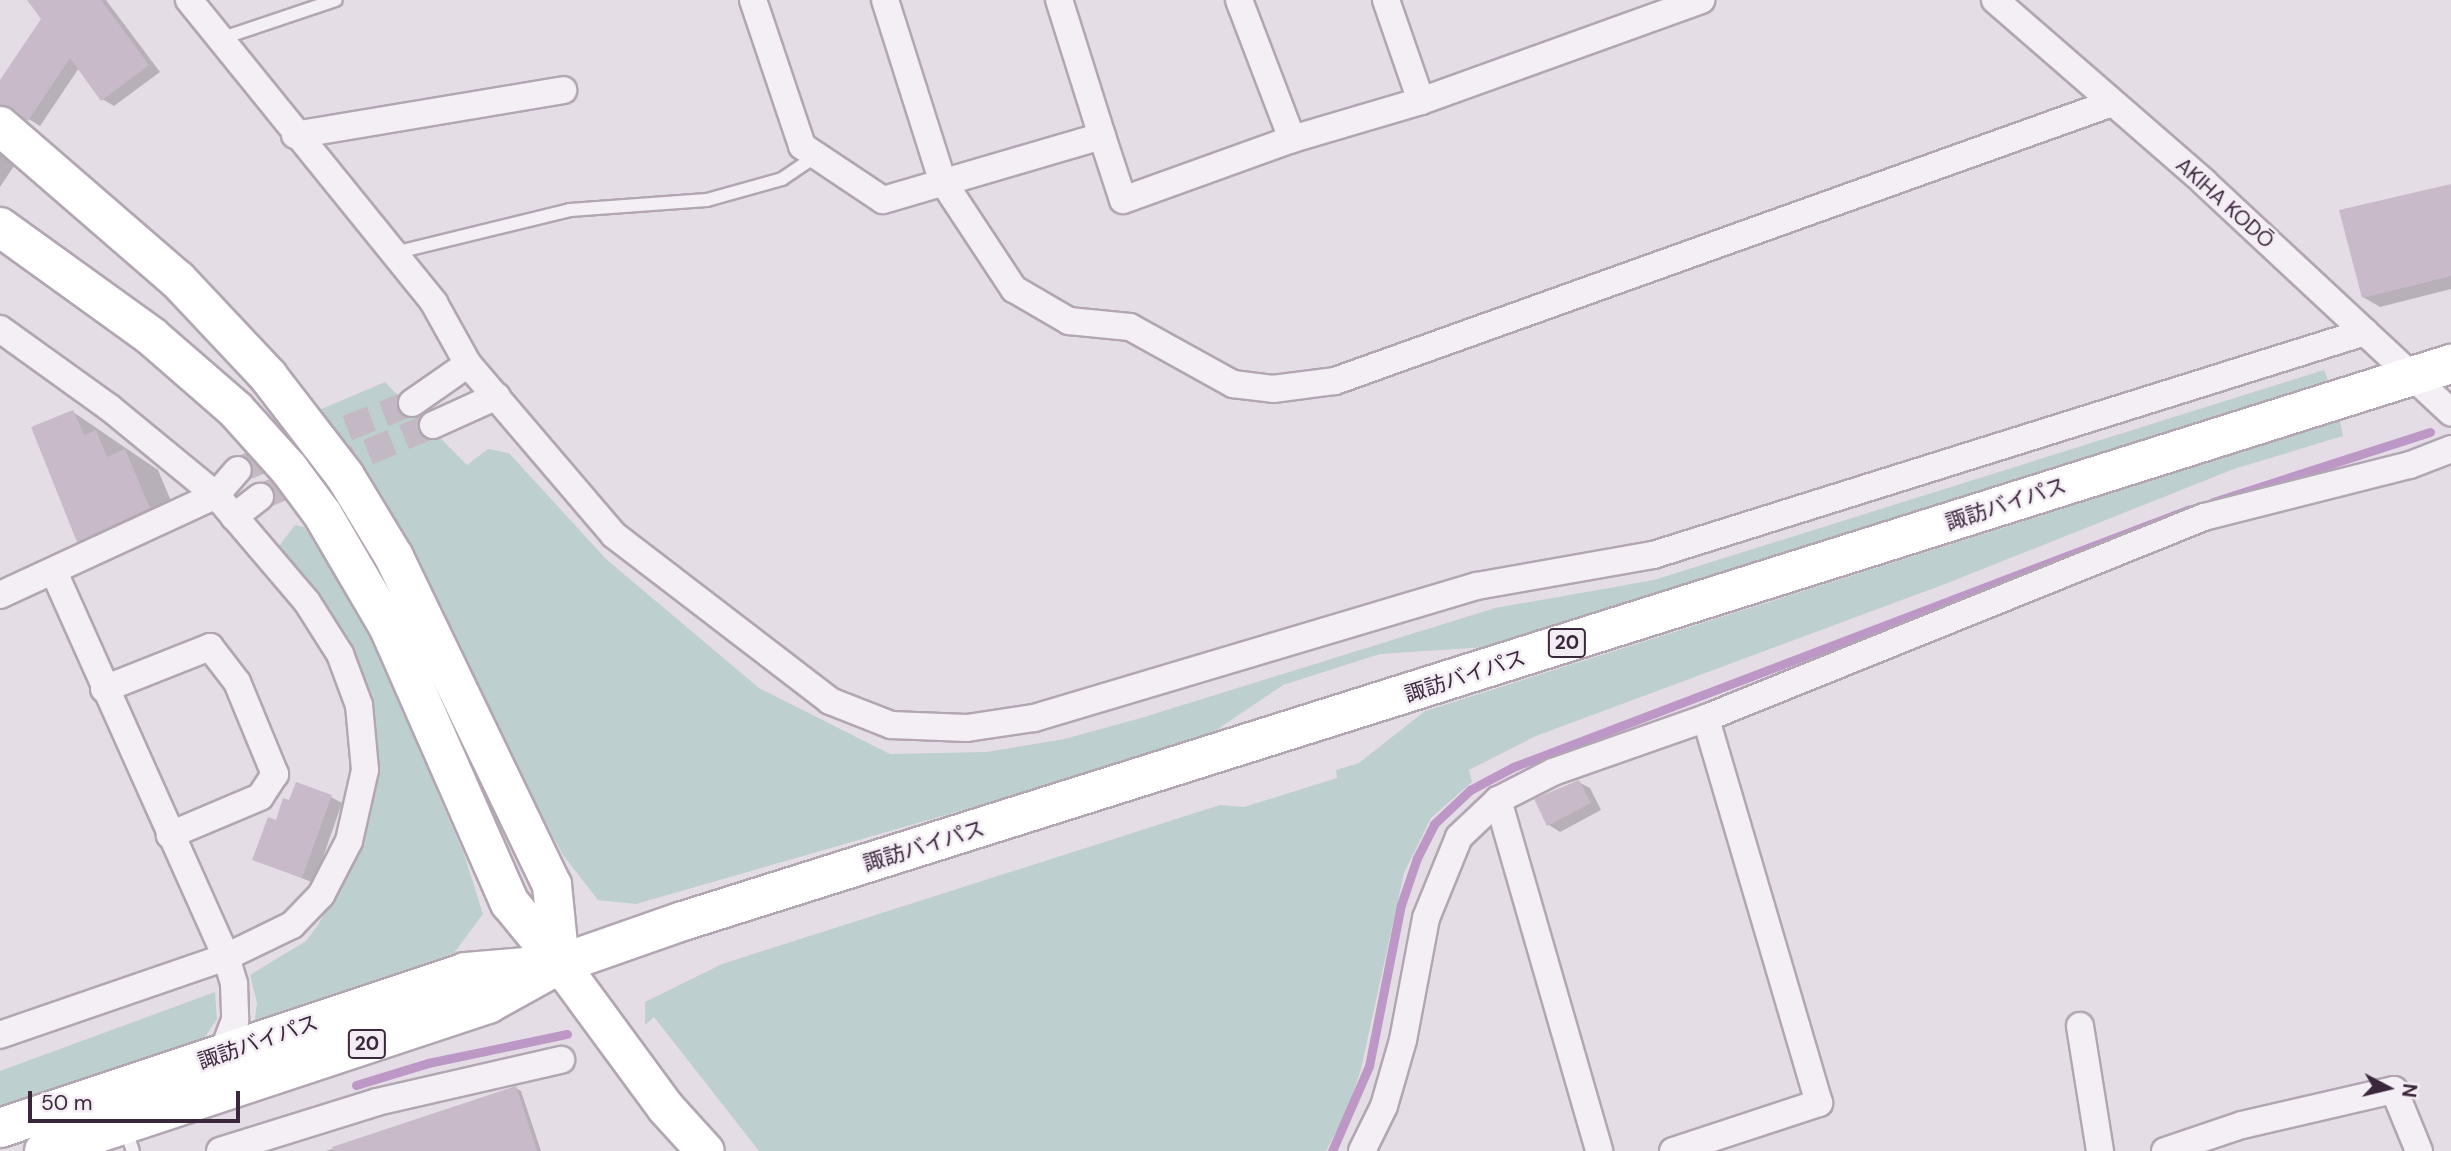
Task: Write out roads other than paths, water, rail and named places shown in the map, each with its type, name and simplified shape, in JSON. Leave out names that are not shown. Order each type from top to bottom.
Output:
[{"type":"highway","points":[[0,126],[178,280],[268,376],[345,476],[394,557],[552,886],[560,964]]},
{"type":"highway","points":[[0,228],[151,336],[236,410],[289,469],[323,515],[389,628],[510,903],[560,964]]},
{"type":"highway","name":"諏訪バイパス","points":[[44,1151],[129,1138],[488,1004],[560,964],[683,921],[2451,364]]},
{"type":"highway","name":"諏訪バイパス","points":[[0,1128],[465,972],[560,964]]},
{"type":"street","points":[[189,0],[218,40],[433,303],[468,363],[614,536],[830,701],[891,725],[967,728],[1034,718],[1125,694],[1477,586],[1653,555],[2365,332]]},
{"type":"street","points":[[753,0],[802,146],[883,200],[942,180],[1102,136]]},
{"type":"street","points":[[885,0],[942,180],[1014,289],[1069,321],[1130,327],[1233,384],[1273,390],[1335,381],[2112,103]]},
{"type":"street","points":[[1059,0],[1123,200],[1292,139],[1421,101],[1701,0]]},
{"type":"street","points":[[1239,0],[1292,139]]},
{"type":"street","points":[[1385,0],[1421,101]]},
{"type":"street","name":"AKIHA KODŌ","points":[[1995,0],[2451,412]]},
{"type":"street","points":[[295,135],[563,90]]},
{"type":"street","points":[[0,329],[110,408],[216,495],[307,602],[340,654],[359,705],[365,770],[349,841],[321,895],[292,925],[226,957],[0,1035]]},
{"type":"street","points":[[412,403],[468,363]]},
{"type":"street","points":[[433,425],[496,396]]},
{"type":"street","points":[[1362,1151],[1384,1106],[1403,1040],[1426,918],[1459,836],[1498,800],[1553,772],[1706,718],[2204,517],[2410,465],[2451,449]]},
{"type":"street","points":[[0,595],[216,495],[238,470]]},
{"type":"street","points":[[234,517],[260,497]]},
{"type":"street","points":[[54,572],[226,957],[234,984],[235,1020],[222,1054]]},
{"type":"street","points":[[104,689],[210,647],[237,682],[275,774],[261,797],[170,835]]},
{"type":"street","points":[[1673,1151],[1819,1103],[1706,718]]},
{"type":"street","points":[[1498,800],[1600,1151]]},
{"type":"street","points":[[560,964],[665,1107],[705,1151]]},
{"type":"street","points":[[2080,1026],[2100,1151]]},
{"type":"street","points":[[220,1151],[377,1102],[561,1060]]},
{"type":"street","points":[[2165,1151],[2242,1125],[2394,1090],[2419,1151]]},
{"type":"lane","points":[[218,40],[336,0]]},
{"type":"lane","points":[[393,253],[570,211],[707,200],[782,179],[816,156]]},
{"type":"waterway","points":[[2213,502],[2430,432]]},
{"type":"waterway","points":[[1332,1151],[1369,1066],[1401,905],[1417,858],[1434,824],[1470,790],[1513,767],[2190,509]]},
{"type":"waterway","points":[[356,1085],[428,1063],[567,1034]]},
{"type":"tunnel","points":[[238,470],[412,403]]},
{"type":"tunnel","points":[[260,497],[433,425]]}]
